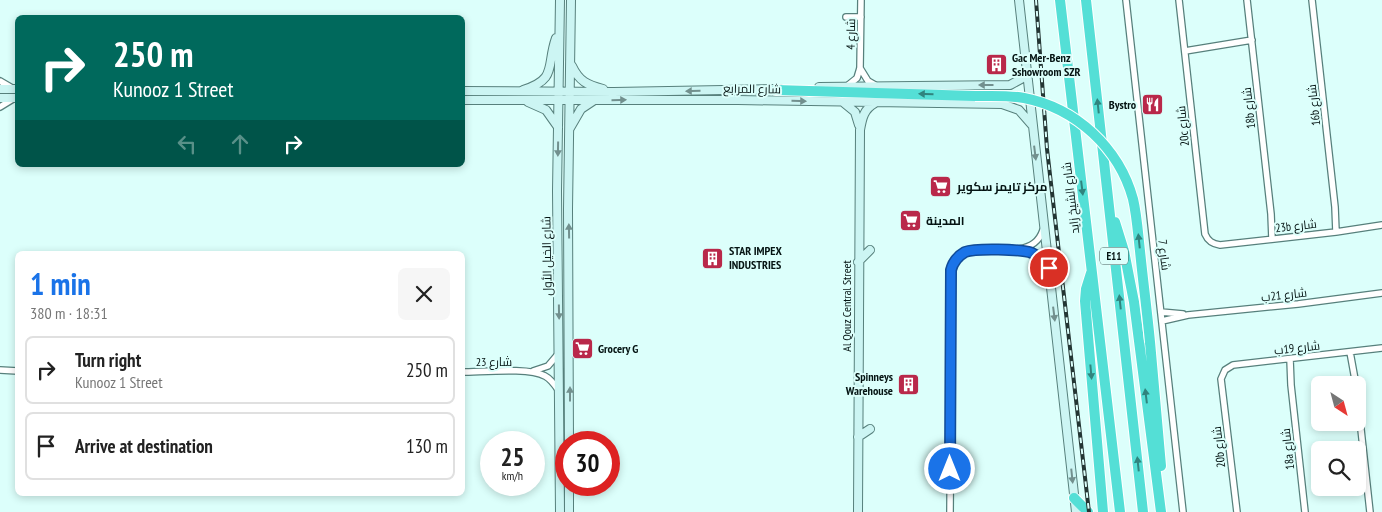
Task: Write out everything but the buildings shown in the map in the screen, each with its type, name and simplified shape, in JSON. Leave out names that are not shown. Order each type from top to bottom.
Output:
[{"type":"highway","name":"شارع الشيخ زايد","points":[[1060,0],[1120,512]]},
{"type":"highway","name":"E11","points":[[1086,0],[1143,512]]},
{"type":"highway","points":[[776,90],[1025,98],[1054,108],[1081,123],[1097,137],[1110,152],[1126,179],[1135,208],[1160,448],[1161,512]]},
{"type":"highway","points":[[1109,210],[1124,251],[1134,302],[1160,496]]},
{"type":"highway","points":[[1092,272],[1086,289],[1085,301],[1104,512]]},
{"type":"highway","points":[[1074,498],[1088,512]]},
{"type":"street","name":"شارع الخيل الأول","points":[[560,0],[557,191],[560,512]]},
{"type":"street","name":"شارع الخيل الأول","points":[[569,431],[571,0]]},
{"type":"street","name":"شارع 4","points":[[848,86],[857,78],[860,68],[861,0]]},
{"type":"street","points":[[1019,0],[1076,512]]},
{"type":"street","name":"شارع 7","points":[[1126,0],[1184,512]]},
{"type":"street","name":"20c شارع","points":[[1179,0],[1205,234],[1210,242],[1217,245]]},
{"type":"street","name":"18b شارع","points":[[1247,0],[1274,239]]},
{"type":"street","name":"16b شارع","points":[[1312,0],[1338,232]]},
{"type":"street","points":[[846,17],[861,17]]},
{"type":"street","points":[[516,92],[535,85],[547,76],[559,31]]},
{"type":"street","points":[[1184,49],[1252,42]]},
{"type":"street","points":[[572,65],[578,77],[585,84],[614,92]]},
{"type":"street","name":"شارع 4","points":[[860,68],[868,81],[875,85]]},
{"type":"street","points":[[1002,104],[1012,96],[1012,90],[1007,84],[1019,81],[1026,68]]},
{"type":"street","points":[[0,81],[15,88]]},
{"type":"street","name":"شارع المرابع","points":[[465,91],[571,96],[614,92],[776,90],[875,85],[1007,84]]},
{"type":"street","points":[[0,89],[15,89]]},
{"type":"street","name":"شارع المرابع","points":[[465,100],[523,100],[559,96]]},
{"type":"street","name":"شارع المرابع","points":[[571,96],[594,101],[738,100],[1002,104],[1019,110],[1032,126]]},
{"type":"street","points":[[0,98],[15,98]]},
{"type":"street","points":[[0,107],[15,99]]},
{"type":"street","points":[[523,100],[546,110],[558,127]]},
{"type":"street","points":[[569,130],[581,109],[594,101]]},
{"type":"street","name":"Al Qouz Central Street","points":[[840,102],[847,104],[852,109],[856,115],[860,130]]},
{"type":"street","name":"Al Qouz Central Street","points":[[858,512],[860,130],[864,112],[868,107],[876,103]]},
{"type":"street","points":[[950,512],[951,270],[959,256],[970,251],[1026,248],[1036,242],[1042,234],[1044,226]]},
{"type":"street","name":"23b شارع","points":[[1217,245],[1380,226]]},
{"type":"street","points":[[858,262],[870,250]]},
{"type":"street","points":[[1014,250],[1037,256],[1049,268]]},
{"type":"street","name":"شارع 21ب","points":[[1162,312],[1188,314],[1298,304],[1382,293]]},
{"type":"street","name":"شارع 21ب","points":[[1162,321],[1188,314]]},
{"type":"street","name":"شارع 19ب","points":[[1221,379],[1225,370],[1233,365],[1382,348]]},
{"type":"street","points":[[1352,352],[1354,376]]},
{"type":"street","name":"شارع 23","points":[[526,372],[545,368],[553,362],[559,353]]},
{"type":"street","name":"18a شارع","points":[[1288,359],[1305,512]]},
{"type":"street","points":[[0,370],[15,371]]},
{"type":"street","name":"شارع 23","points":[[465,372],[526,372],[546,376],[560,392]]},
{"type":"street","name":"20b شارع","points":[[1221,379],[1236,512]]},
{"type":"street","points":[[858,437],[870,429]]},
{"type":"street","points":[[1361,431],[1370,512]]},
{"type":"street","points":[[569,496],[569,512]]},
{"type":"railway","points":[[1036,0],[1047,149],[1089,512]]},
{"type":"place","name":"Gac Mer-Benz Sshowroom SZR","points":[[996,65]]},
{"type":"place","name":"Bystro","points":[[1152,105]]},
{"type":"place","name":"مركز تايمز سكوير","points":[[941,187]]},
{"type":"place","name":"المدينة","points":[[910,221]]},
{"type":"place","name":"STAR IMPEX INDUSTRIES","points":[[713,258]]},
{"type":"place","name":"Grocery G","points":[[582,349]]},
{"type":"place","name":"Spinneys Warehouse","points":[[909,384]]},
{"type":"route","points":[[950,469],[951,270],[954,262],[959,256],[974,250],[1014,250],[1032,253],[1042,259],[1049,268]]}]
